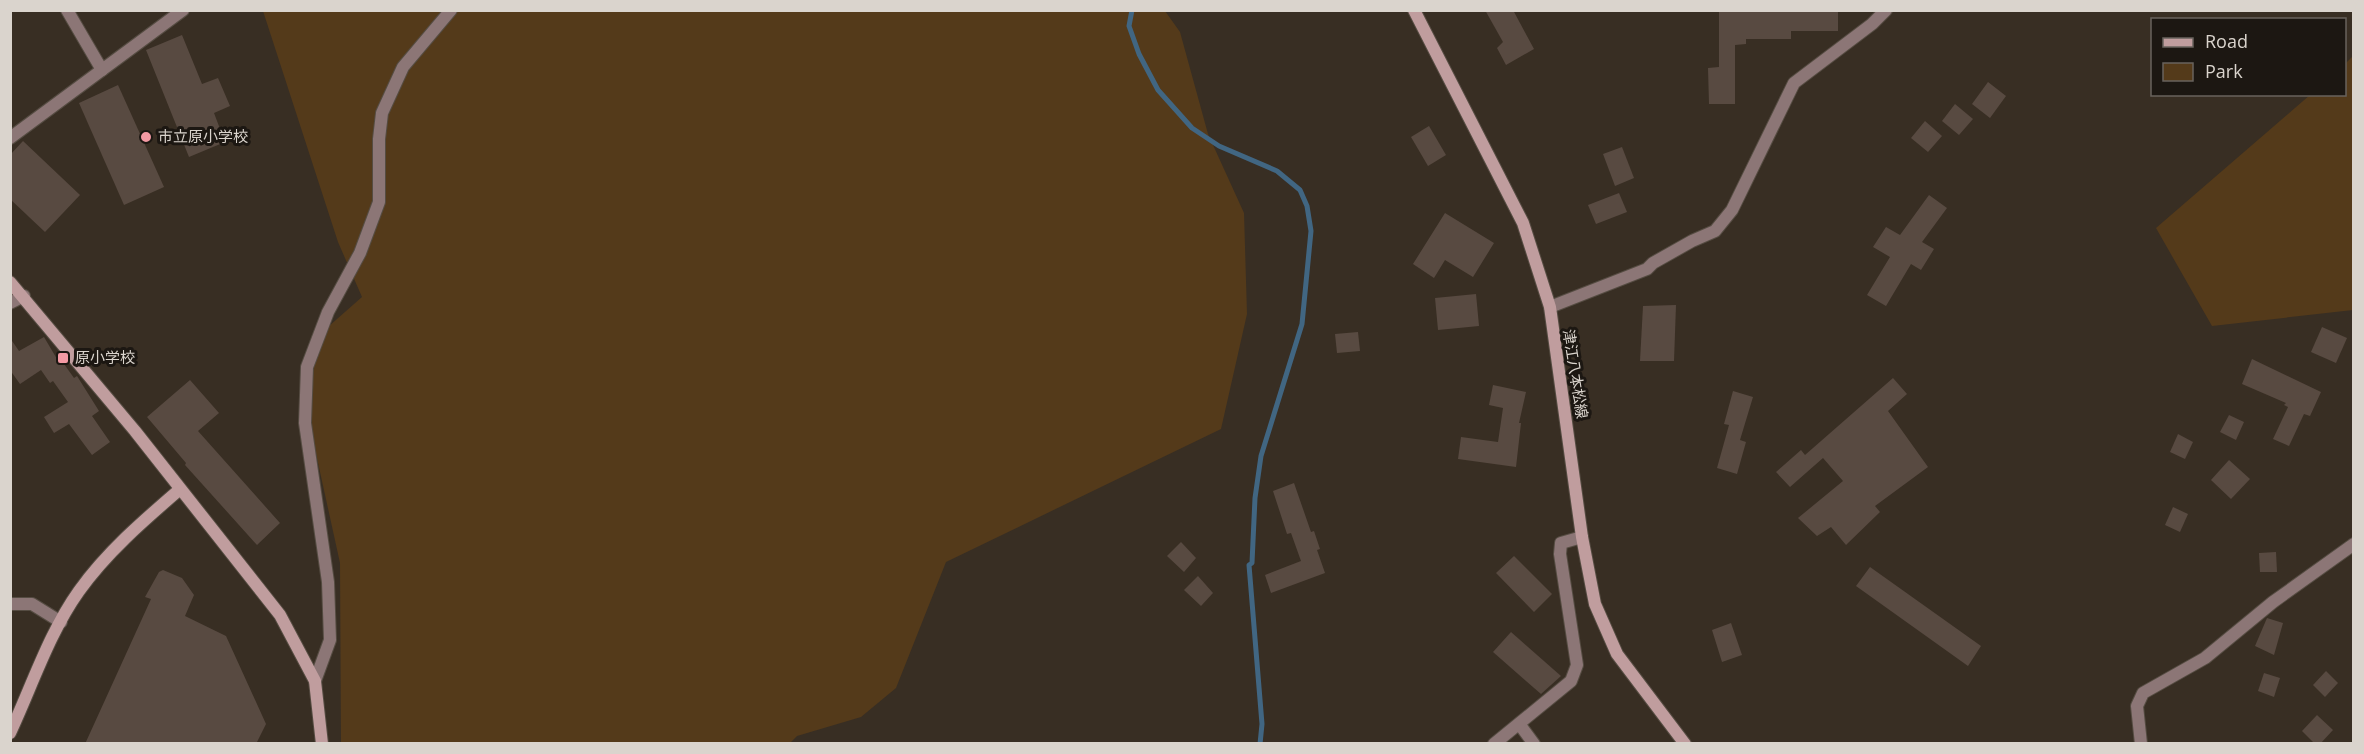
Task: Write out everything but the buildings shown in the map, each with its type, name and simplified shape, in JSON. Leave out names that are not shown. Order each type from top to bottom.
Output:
[{"type":"street","points":[[67,10],[102,69]]},
{"type":"street","points":[[10,138],[183,10]]},
{"type":"street","name":"津江八本松線","points":[[1414,10],[1523,223],[1550,307],[1582,537],[1595,604],[1617,654],[1685,744]]},
{"type":"street","points":[[1550,307],[1647,269],[1672,252],[1715,231],[1732,210],[1794,83],[1886,10]]},
{"type":"street","points":[[315,681],[330,640],[328,582],[305,423],[307,367],[328,312],[360,253],[379,202],[379,139],[382,113],[403,67],[447,11]]},
{"type":"street","points":[[10,282],[135,431],[179,490],[280,615],[315,681],[322,744]]},
{"type":"street","points":[[10,303],[24,296]]},
{"type":"street","points":[[10,733],[61,622],[78,592],[103,561],[179,490]]},
{"type":"street","points":[[1494,744],[1571,681],[1577,665],[1560,554],[1561,543],[1582,537]]},
{"type":"street","points":[[2141,744],[2137,706],[2143,693],[2205,658],[2273,602],[2354,544]]},
{"type":"street","points":[[10,604],[32,604],[61,622]]},
{"type":"street","points":[[1520,725],[1534,744]]},
{"type":"green space","points":[[263,11],[1165,11],[1180,32],[1208,134],[1244,213],[1247,314],[1221,429],[946,562],[896,688],[861,717],[797,736],[790,743],[341,743],[340,563],[306,408],[320,334],[362,297],[338,242]]},
{"type":"green space","points":[[2353,56],[2353,310],[2212,326],[2156,228],[2309,96],[2346,96],[2346,63]]},
{"type":"waterway","points":[[1132,10],[1129,26],[1139,54],[1158,90],[1192,128],[1219,146],[1277,171],[1300,190],[1307,206],[1311,231],[1302,324],[1261,456],[1255,498],[1252,563],[1249,565],[1262,724],[1260,744]]},
{"type":"place","name":"市立原小学校","points":[[146,137]]},
{"type":"place","name":"原小学校","points":[[63,358]]}]
